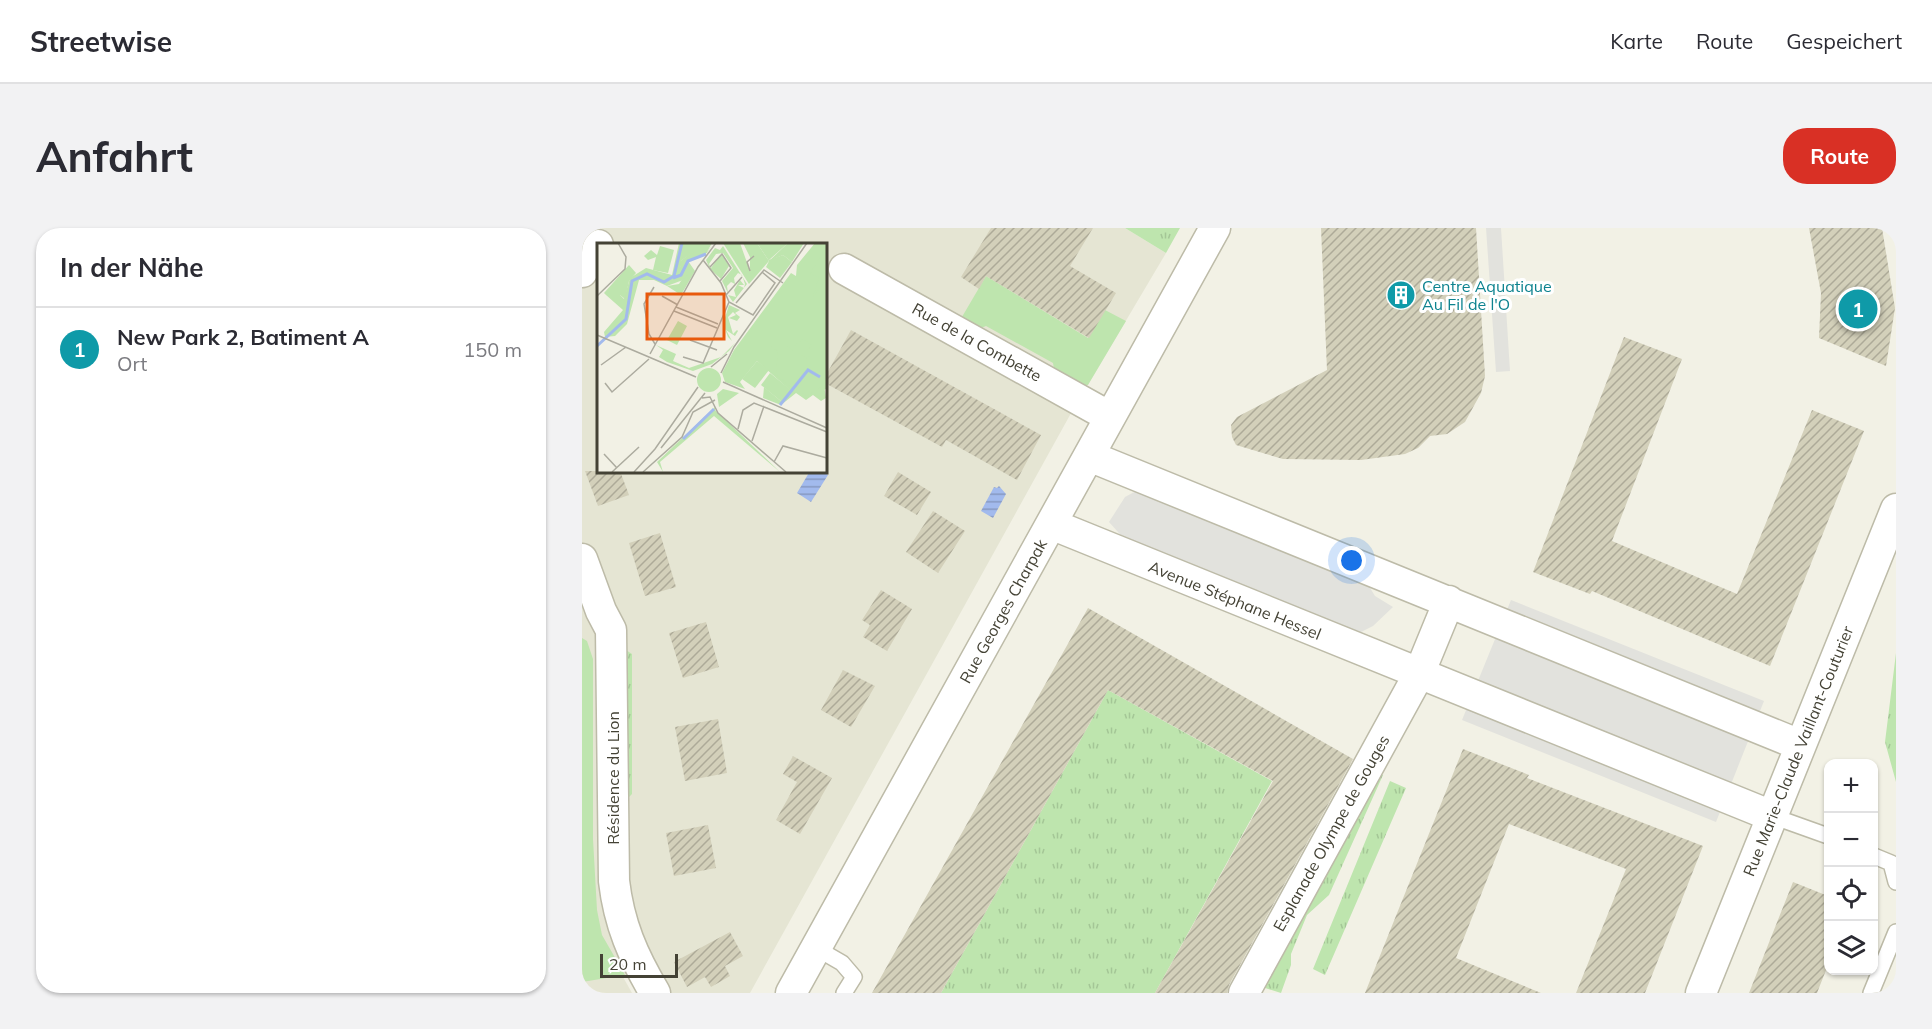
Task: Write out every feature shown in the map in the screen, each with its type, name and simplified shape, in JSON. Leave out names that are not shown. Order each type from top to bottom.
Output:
[{"type":"street","points":[[600,243],[609,228]]},
{"type":"street","name":"Rue Georges Charpak","points":[[791,993],[1215,228]]},
{"type":"street","points":[[582,272],[597,248]]},
{"type":"street","name":"Rue de la Combette","points":[[844,269],[1110,417]]},
{"type":"street","points":[[1089,456],[1800,746]]},
{"type":"street","name":"Rue Marie-Claude Vaillant-Couturier","points":[[1701,993],[1896,509]]},
{"type":"street","name":"Avenue Stéphane Hessel","points":[[1051,524],[1772,816]]},
{"type":"street","name":"Résidence du Lion","points":[[582,560],[601,611],[611,630],[614,881],[618,914],[626,937],[655,993]]},
{"type":"street","points":[[1419,674],[1449,601]]},
{"type":"street","name":"Esplanade Olympe de Gouges","points":[[1244,993],[1419,674]]},
{"type":"lane","points":[[1772,816],[1824,835]]},
{"type":"lane","points":[[1878,858],[1891,863],[1896,882]]},
{"type":"lane","points":[[1871,993],[1896,932]]},
{"type":"lane","points":[[816,948],[842,963],[854,977],[844,993]]},
{"type":"shaded area","points":[[582,228],[1125,228],[1166,253],[1070,415],[750,993],[670,993],[652,963],[623,977],[632,993],[582,993]]},
{"type":"shaded area","points":[[1486,228],[1501,228],[1510,371],[1496,372]]},
{"type":"shaded area","points":[[1140,489],[1364,578],[1375,596],[1393,607],[1373,626],[1355,635],[1127,542],[1109,522],[1125,497]]},
{"type":"shaded area","points":[[1511,600],[1764,701],[1716,822],[1462,720]]},
{"type":"green space","points":[[1125,228],[1180,228],[1166,253]]},
{"type":"green space","points":[[986,276],[1088,338],[1105,310],[1126,321],[1088,385],[1080,385],[1055,374],[1053,363],[986,326],[974,331],[959,322]]},
{"type":"green space","points":[[582,638],[587,641],[593,659],[593,839],[597,910],[602,935],[625,975],[582,982]]},
{"type":"green space","points":[[626,650],[632,654],[632,794],[629,797],[626,796]]},
{"type":"green space","points":[[1896,653],[1896,782],[1885,742]]},
{"type":"green space","points":[[1108,690],[1272,781],[1155,993],[941,993]]},
{"type":"green space","points":[[1377,772],[1383,775],[1329,895],[1307,915],[1291,954],[1291,965],[1281,993],[1259,986]]},
{"type":"green space","points":[[1390,781],[1406,788],[1325,975],[1313,969]]},
{"type":"water","points":[[809,472],[824,472],[828,475],[811,502],[797,493]]},
{"type":"water","points":[[999,486],[1006,494],[993,518],[981,511],[994,487]]},
{"type":"building","points":[[991,228],[1093,228],[1070,266],[1116,293],[1089,338],[986,276],[979,289],[961,277]]},
{"type":"building","name":"Centre Aquatique Au Fil de l'O","points":[[1321,228],[1476,228],[1485,376],[1481,393],[1465,422],[1447,434],[1430,436],[1418,448],[1405,454],[1361,460],[1283,459],[1236,445],[1232,437],[1231,425],[1237,417],[1327,370]]},
{"type":"building","points":[[1809,228],[1882,228],[1895,308],[1886,366],[1819,338],[1821,293]]},
{"type":"building","points":[[851,330],[1041,435],[1017,480],[946,440],[942,447],[826,384],[826,375]]},
{"type":"building","points":[[1624,337],[1682,359],[1612,541],[1737,594],[1812,410],[1864,431],[1770,666],[1592,591],[1590,594],[1533,572]]},
{"type":"building","points":[[585,471],[620,472],[629,495],[598,506]]},
{"type":"building","points":[[898,472],[931,492],[917,515],[884,496]]},
{"type":"building","points":[[933,511],[965,531],[938,573],[906,552]]},
{"type":"building","points":[[660,533],[676,587],[645,596],[629,543]]},
{"type":"building","points":[[881,590],[912,609],[887,651],[863,637],[870,625],[862,620]]},
{"type":"building","points":[[1088,608],[1353,759],[1229,985],[1227,993],[1155,993],[1273,781],[1108,690],[941,993],[872,993]]},
{"type":"building","points":[[706,622],[719,667],[683,678],[669,633]]},
{"type":"building","points":[[843,670],[875,686],[851,727],[821,710]]},
{"type":"building","points":[[718,719],[727,773],[685,781],[675,727]]},
{"type":"building","points":[[1463,749],[1529,775],[1527,778],[1703,846],[1645,993],[1576,993],[1626,869],[1509,824],[1456,958],[1541,993],[1365,993]]},
{"type":"building","points":[[793,756],[832,778],[800,834],[776,820],[797,782],[783,774]]},
{"type":"building","points":[[708,825],[716,868],[674,876],[666,833]]},
{"type":"building","points":[[1793,882],[1824,894],[1824,975],[1817,993],[1749,993]]},
{"type":"building","points":[[730,932],[743,956],[725,966],[730,976],[711,987],[705,977],[687,987],[674,962]]},
{"type":"place","name":"Centre Aquatique Au Fil de l'O","points":[[1401,295]]},
{"type":"place","name":"New Park 2, Batiment A","points":[[1858,309]]}]
